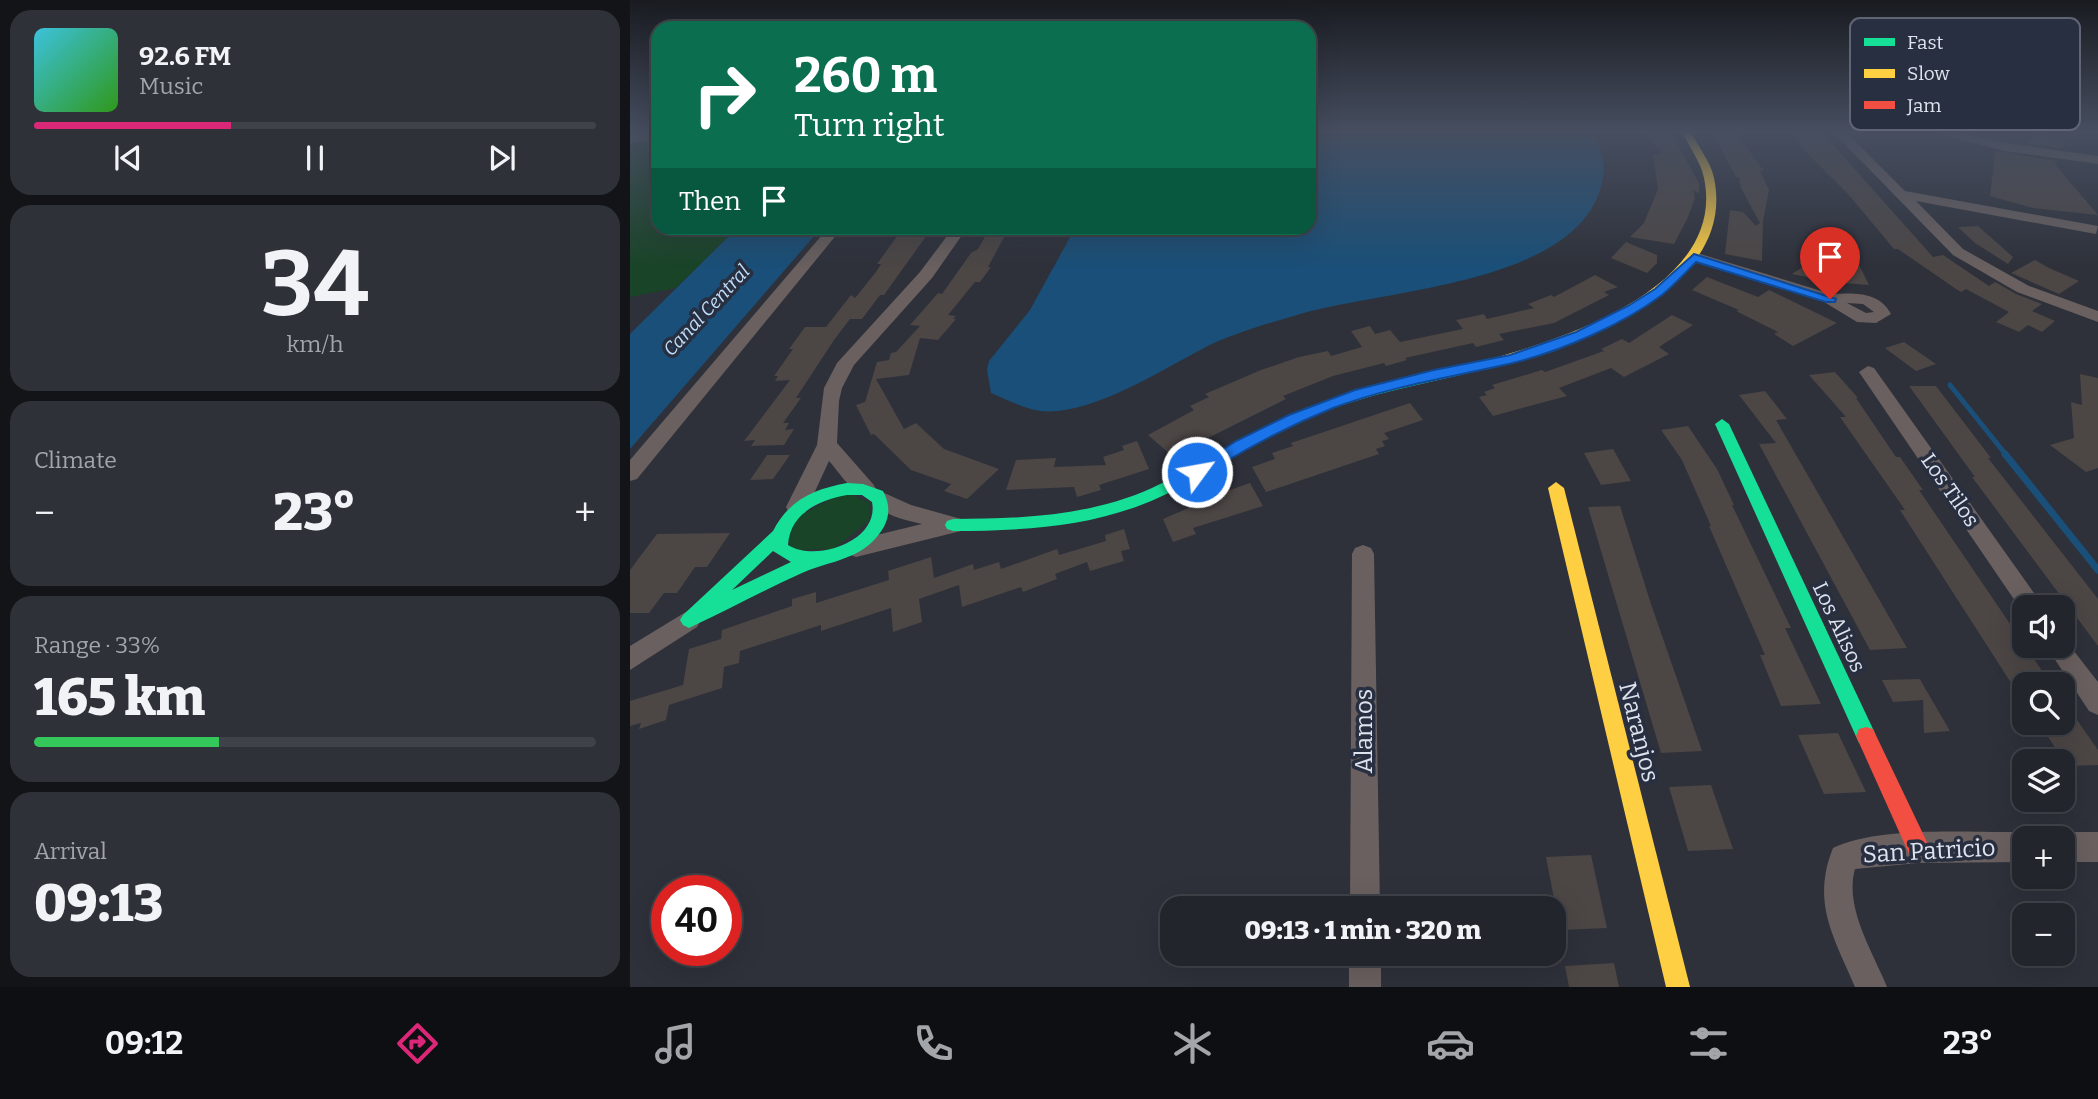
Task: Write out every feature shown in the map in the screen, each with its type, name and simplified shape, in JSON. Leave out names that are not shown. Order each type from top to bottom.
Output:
[{"type":"street","points":[[630,659],[689,620],[814,560],[953,525],[1045,523],[1073,519],[1138,501],[1177,483],[1255,437],[1326,405],[1399,382],[1513,359],[1580,335],[1633,309],[1659,291],[1694,257],[1706,233],[1714,199],[1710,176]]},
{"type":"street","points":[[1882,176],[1948,244],[1970,260],[2023,289],[2098,317]]},
{"type":"street","points":[[1899,194],[2097,230]]},
{"type":"street","points":[[630,474],[829,235]]},
{"type":"street","points":[[814,560],[798,559],[787,554],[779,546],[778,536],[781,526],[797,507],[827,445],[833,388],[846,363],[926,275],[955,235]]},
{"type":"street","points":[[1694,257],[1830,299]]},
{"type":"street","name":"Los Tilos","points":[[1868,372],[2024,595]]},
{"type":"street","name":"Los Alisos","points":[[1722,424],[1918,848]]},
{"type":"street","points":[[827,445],[874,494],[884,509],[873,531],[847,550]]},
{"type":"street","points":[[797,507],[832,490],[854,487],[874,494],[904,511],[953,525]]},
{"type":"street","name":"Naranjos","points":[[1556,488],[1678,987]]},
{"type":"street","points":[[689,620],[778,536]]},
{"type":"street","name":"Alamos","points":[[1363,554],[1365,896]]},
{"type":"street","points":[[2066,658],[2098,703]]},
{"type":"street","points":[[2075,847],[2098,847]]},
{"type":"street","name":"San Patricio","points":[[1871,987],[1838,901],[1836,884],[1844,859],[1854,854],[1918,848],[2012,848]]},
{"type":"street","points":[[1365,966],[1366,987]]},
{"type":"green space","points":[[630,176],[651,176],[651,235],[730,235],[676,288],[630,297]]},
{"type":"green space","points":[[844,492],[870,503],[869,521],[834,549],[791,550],[786,523]]},
{"type":"water","points":[[1316,176],[1603,176],[1600,190],[1582,222],[1551,247],[1512,265],[1420,290],[1332,306],[1249,330],[1213,344],[1146,380],[1081,407],[1041,411],[991,393],[987,370],[989,361],[1030,310],[1071,235],[1316,235]]},
{"type":"water","name":"Canal Central","points":[[730,235],[815,235],[630,449],[630,334]]},
{"type":"building","points":[[1656,176],[1695,176],[1699,183],[1699,192],[1693,189],[1695,198],[1674,244],[1630,237],[1644,223],[1658,189]]},
{"type":"building","points":[[1762,176],[1769,190],[1763,221],[1762,261],[1725,254],[1730,210],[1743,212],[1756,226],[1760,223],[1741,188],[1739,177],[1736,177]]},
{"type":"building","points":[[1830,176],[1861,176],[1933,257],[1943,255],[1989,286],[1995,282],[2042,304],[2032,311],[2055,321],[2042,332],[2028,325],[2019,332],[1996,322],[2009,312],[1966,289],[1961,292],[1898,249],[1894,249]]},
{"type":"building","points":[[1992,176],[2065,176],[2098,215],[2033,208],[1990,196]]},
{"type":"building","points":[[1978,226],[2013,257],[2008,264],[1975,243],[1958,227]]},
{"type":"building","points":[[898,235],[927,235],[884,295],[880,295],[862,319],[850,319],[834,340],[796,398],[801,398],[783,423],[789,423],[785,430],[794,429],[784,445],[751,446],[755,440],[744,441],[790,380],[775,381],[778,376],[774,376],[805,327],[826,327],[851,295],[855,298],[881,264],[877,264]]},
{"type":"building","points":[[986,235],[1005,235],[988,267],[991,267],[948,315],[956,316],[953,319],[956,319],[938,340],[920,338],[909,375],[876,379],[904,429],[916,423],[944,449],[999,469],[967,499],[944,491],[951,484],[911,470],[874,434],[871,435],[856,405],[865,402],[877,362],[889,360],[891,353],[896,352],[920,326],[910,325],[938,293],[942,294],[971,253],[978,249]]},
{"type":"building","points":[[1626,242],[1657,255],[1657,263],[1647,273],[1611,258]]},
{"type":"building","points":[[1814,260],[1858,263],[1869,285],[1831,282],[1792,274]]},
{"type":"building","points":[[2035,260],[2079,281],[2059,294],[2011,273]]},
{"type":"building","points":[[1595,275],[1618,287],[1604,292],[1609,295],[1554,323],[1499,334],[1504,340],[1476,347],[1473,343],[1405,358],[1407,360],[1386,366],[1384,363],[1333,376],[1283,396],[1286,399],[1172,456],[1148,435],[1194,410],[1190,406],[1209,397],[1205,394],[1261,370],[1299,357],[1328,351],[1331,356],[1362,347],[1351,331],[1370,326],[1375,334],[1390,330],[1400,342],[1463,329],[1456,320],[1484,314],[1487,319],[1534,308],[1528,304],[1551,295],[1554,297]]},
{"type":"building","points":[[1707,277],[1758,297],[1769,290],[1837,323],[1793,346],[1774,334],[1778,332],[1736,311],[1739,310],[1692,290]]},
{"type":"building","points":[[1672,315],[1693,325],[1659,347],[1669,354],[1624,377],[1611,368],[1559,388],[1567,396],[1493,416],[1479,397],[1487,395],[1484,392],[1495,388],[1492,385],[1542,370],[1545,372],[1604,351],[1601,349],[1622,339],[1629,343]]},
{"type":"building","points":[[1904,342],[1936,364],[1916,371],[1885,348]]},
{"type":"building","points":[[1835,372],[1858,398],[1896,457],[1900,457],[1923,490],[1919,490],[2012,627],[2012,658],[2033,658],[2043,672],[2012,672],[2012,684],[1900,510],[1905,510],[1840,417],[1846,417],[1809,375]]},
{"type":"building","points":[[2080,374],[2098,378],[2098,468],[2086,472],[2050,445],[2074,438],[2071,402],[2082,405]]},
{"type":"building","points":[[1909,386],[1936,386],[1991,458],[1988,458],[2098,599],[2098,646],[2075,615],[2075,595],[2060,595],[1972,477],[1975,477]]},
{"type":"building","points":[[1765,391],[1787,419],[1776,420],[1907,648],[1870,650],[1759,444],[1776,443],[1739,395]]},
{"type":"building","points":[[1410,403],[1423,420],[1384,433],[1389,439],[1382,441],[1385,446],[1376,449],[1379,454],[1266,492],[1252,467],[1275,459],[1272,453],[1293,446],[1291,443]]},
{"type":"building","points":[[1688,426],[1717,469],[1791,628],[1785,628],[1821,704],[1781,706],[1760,655],[1765,655],[1711,526],[1682,460],[1661,430]]},
{"type":"building","points":[[1137,441],[1149,469],[1099,485],[1101,490],[1077,497],[1074,487],[1006,490],[1016,460],[1056,458],[1054,467],[1106,465],[1103,457],[1124,450],[1122,446]]},
{"type":"building","points":[[1613,449],[1631,481],[1601,485],[1584,453]]},
{"type":"building","points":[[767,455],[790,455],[773,479],[750,480]]},
{"type":"building","points":[[1250,483],[1263,506],[1193,528],[1196,534],[1173,542],[1163,519],[1207,500],[1204,493],[1227,485],[1230,490]]},
{"type":"building","points":[[1620,506],[1702,751],[1661,753],[1588,507]]},
{"type":"building","points":[[1124,529],[1130,549],[1121,551],[1124,561],[1090,571],[1087,562],[1055,574],[1057,579],[1023,592],[1021,587],[962,607],[959,585],[919,599],[922,622],[893,632],[891,608],[821,631],[821,625],[740,651],[739,663],[724,667],[722,688],[669,705],[666,720],[639,729],[641,723],[630,726],[630,701],[683,685],[689,649],[721,639],[722,630],[792,606],[792,599],[816,592],[816,603],[889,580],[888,571],[931,557],[934,578],[973,564],[974,570],[999,562],[1001,569],[1057,549],[1059,555],[1106,541],[1105,535]]},
{"type":"building","points":[[730,533],[707,567],[695,567],[677,593],[664,593],[649,613],[630,613],[630,570],[657,534]]},
{"type":"building","points":[[1920,679],[1950,731],[1924,733],[1923,700],[1893,702],[1882,680]]},
{"type":"building","points":[[2075,717],[2098,750],[2098,765],[2075,766],[2075,749],[2056,749],[2047,735],[2075,735]]},
{"type":"building","points":[[1838,733],[1866,792],[1824,794],[1798,735]]},
{"type":"building","points":[[1711,785],[1733,849],[1688,851],[1669,787]]},
{"type":"building","points":[[1591,855],[1607,928],[1566,930],[1566,896],[1553,896],[1546,857]]},
{"type":"building","points":[[1614,963],[1619,987],[1569,987],[1566,966]]},
{"type":"waterway","points":[[1950,385],[2007,456]]},
{"type":"waterway","points":[[2005,454],[2098,570]]},
{"type":"traffic: fast","points":[[953,525],[1056,520],[1131,503],[1192,474],[1263,434],[1323,407],[1393,386],[1489,364]]},
{"type":"traffic: fast","points":[[1722,424],[1866,736]]},
{"type":"traffic: fast","points":[[778,536],[689,620],[796,568],[856,545],[872,531],[879,520],[882,508],[877,495],[863,490],[830,492],[813,498],[788,519],[781,533],[780,548],[792,556],[814,560]]},
{"type":"traffic: slow","points":[[1489,364],[1576,336],[1621,314],[1662,288],[1693,256],[1711,219],[1709,176]]},
{"type":"traffic: slow","points":[[1556,488],[1678,987]]},
{"type":"traffic: jam","points":[[1866,736],[1918,848]]},
{"type":"route","points":[[1197,472],[1255,437],[1326,405],[1399,382],[1513,359],[1580,335],[1633,309],[1659,291],[1694,257],[1830,299]]}]
